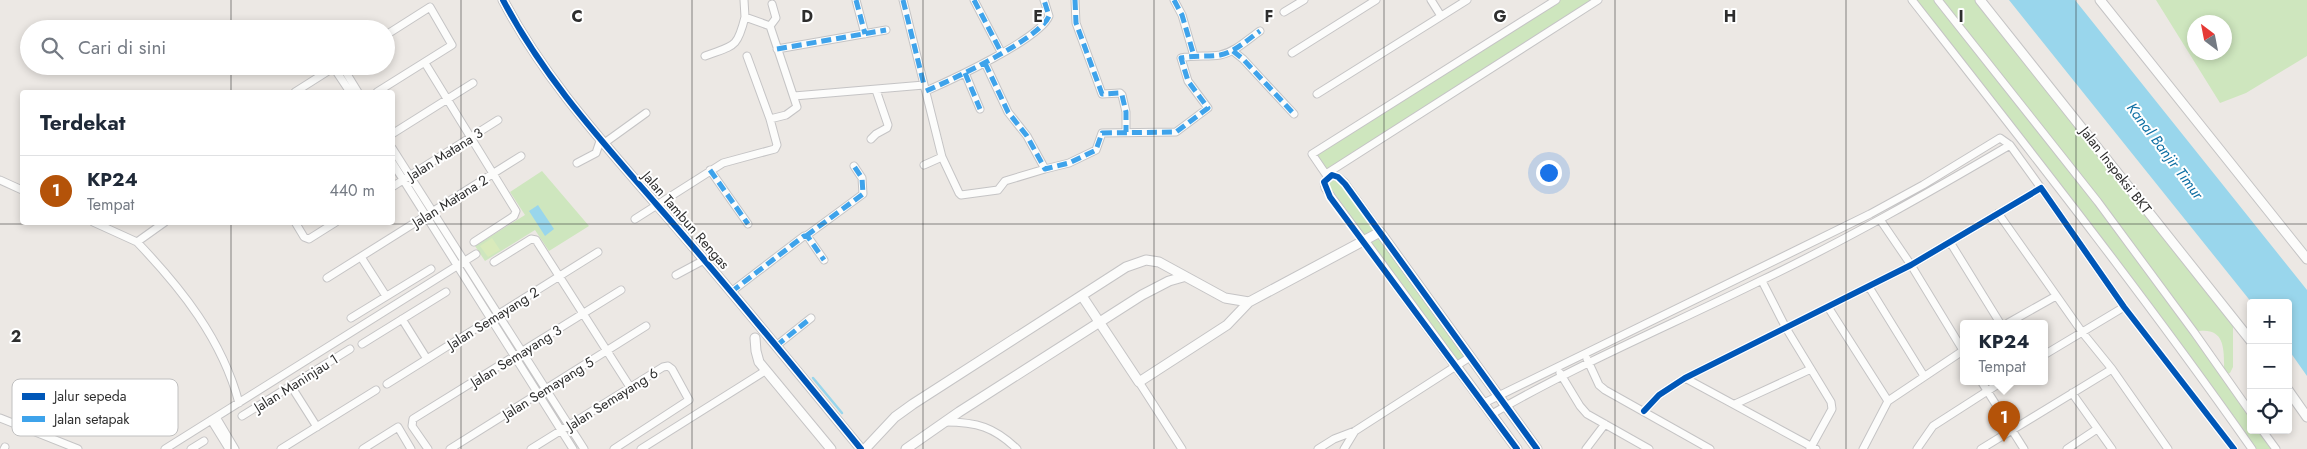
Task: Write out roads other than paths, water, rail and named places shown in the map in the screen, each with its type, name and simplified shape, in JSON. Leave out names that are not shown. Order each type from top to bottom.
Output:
[{"type":"street","name":"Jalan Tambun Rengas","points":[[503,0],[528,44],[553,81],[660,203],[704,260],[734,290],[776,346],[863,449]]},
{"type":"street","points":[[705,56],[733,46],[740,38],[745,17],[744,0]]},
{"type":"street","points":[[856,0],[866,34]]},
{"type":"street","points":[[903,0],[942,158],[957,191],[961,195],[998,190],[1005,181],[1069,163],[1096,150],[1100,134],[1176,132],[1207,110],[1207,106],[1188,81],[1180,60],[1181,58],[1219,55],[1233,51],[1260,31]]},
{"type":"street","points":[[974,0],[1001,52]]},
{"type":"street","points":[[794,96],[925,88],[966,73],[1044,26],[1049,16],[1044,0]]},
{"type":"street","points":[[1076,0],[1076,23],[1102,94],[1120,93],[1122,95],[1126,112],[1126,132]]},
{"type":"street","points":[[1174,0],[1182,15],[1194,56]]},
{"type":"street","points":[[1284,12],[1304,0]]},
{"type":"street","points":[[1292,53],[1376,0]]},
{"type":"street","points":[[1430,0],[1441,16]]},
{"type":"street","points":[[1317,94],[1467,0]]},
{"type":"street","points":[[1327,176],[1312,154],[1556,0]]},
{"type":"street","points":[[1518,449],[1325,188],[1324,182],[1327,176],[1598,0]]},
{"type":"street","points":[[1912,0],[2077,211],[2181,348],[2252,449]]},
{"type":"street","points":[[1938,0],[2098,202],[2194,332],[2247,408]]},
{"type":"street","name":"Jalan Inspeksi BKT","points":[[1980,0],[2247,336]]},
{"type":"street","points":[[2100,0],[2307,258]]},
{"type":"street","points":[[770,26],[776,18],[772,4]]},
{"type":"street","points":[[380,90],[452,45],[430,7],[395,28]]},
{"type":"street","points":[[745,17],[770,26]]},
{"type":"street","points":[[770,26],[797,106],[786,114],[770,120]]},
{"type":"street","points":[[777,48],[886,30]]},
{"type":"street","points":[[1233,51],[1243,59],[1294,114]]},
{"type":"street","points":[[635,219],[723,163],[775,150],[777,145],[770,120],[747,56]]},
{"type":"street","points":[[424,62],[517,213],[474,242]]},
{"type":"street","points":[[985,63],[1008,112],[1027,136],[1045,169]]},
{"type":"street","points":[[966,73],[980,110]]},
{"type":"street","points":[[299,90],[324,75]]},
{"type":"street","points":[[341,75],[349,90]]},
{"type":"street","points":[[344,75],[356,90]]},
{"type":"street","points":[[395,132],[473,83]]},
{"type":"street","points":[[871,139],[887,128],[888,125],[876,90]]},
{"type":"street","points":[[577,163],[596,153],[605,141],[646,113]]},
{"type":"street","name":"Jalan Matana 3","points":[[395,185],[498,120]]},
{"type":"street","points":[[1484,403],[1870,214],[1923,186],[2000,138],[2010,146],[2124,307],[2234,449]]},
{"type":"street","points":[[1492,414],[1562,376],[1762,281],[1880,220],[2010,146]]},
{"type":"street","points":[[395,154],[457,266],[573,449]]},
{"type":"street","name":"Jalan Matana 2","points":[[327,278],[521,156]]},
{"type":"street","points":[[924,165],[942,158]]},
{"type":"street","points":[[395,165],[407,178]]},
{"type":"street","points":[[734,290],[863,194],[862,178],[854,166]]},
{"type":"street","points":[[710,170],[748,224]]},
{"type":"street","points":[[1327,176],[1332,175],[1343,181],[1536,449]]},
{"type":"street","points":[[0,180],[20,189]]},
{"type":"street","points":[[1644,411],[1659,395],[1685,378],[1911,266],[2041,188]]},
{"type":"street","points":[[1998,213],[2168,449]]},
{"type":"street","points":[[429,214],[464,262],[584,449]]},
{"type":"street","points":[[1880,220],[1960,345]]},
{"type":"street","points":[[100,225],[137,242],[170,276],[207,327],[226,364],[239,403]]},
{"type":"street","points":[[137,242],[162,225]]},
{"type":"street","points":[[297,225],[304,237],[309,239],[331,225]]},
{"type":"street","points":[[1139,382],[1226,325],[1249,302],[1365,242],[1380,232]]},
{"type":"street","points":[[806,236],[824,260]]},
{"type":"street","points":[[494,262],[534,238],[630,387]]},
{"type":"street","points":[[1950,242],[1998,320]]},
{"type":"street","name":"Jalan Semayang 2","points":[[387,384],[598,252]]},
{"type":"street","points":[[165,449],[476,254]]},
{"type":"street","points":[[361,257],[386,296]]},
{"type":"street","points":[[676,275],[704,260]]},
{"type":"street","points":[[863,449],[895,417],[913,404],[1126,267],[1146,260],[1159,262],[1225,298],[1249,302]]},
{"type":"street","points":[[351,318],[431,269]]},
{"type":"street","points":[[906,449],[1158,286],[1183,276]]},
{"type":"street","points":[[1685,378],[1813,448],[1832,406],[1786,328],[1762,281]]},
{"type":"street","points":[[1869,287],[1924,376]]},
{"type":"street","name":"Jalan Semayang 3","points":[[428,449],[411,422],[413,419],[514,358],[620,290]]},
{"type":"street","points":[[362,344],[446,292]]},
{"type":"street","points":[[1082,296],[1182,449]]},
{"type":"street","points":[[2013,320],[2056,296]]},
{"type":"street","points":[[2048,353],[2124,307]]},
{"type":"street","points":[[1828,308],[1888,401]]},
{"type":"street","points":[[776,346],[811,318]]},
{"type":"street","points":[[402,319],[427,359]]},
{"type":"street","name":"Jalan Semayang 5","points":[[450,449],[646,326]]},
{"type":"street","points":[[755,338],[756,351],[765,371],[831,449]]},
{"type":"street","name":"Jalan Maninjau 1","points":[[242,416],[350,349]]},
{"type":"street","points":[[1863,449],[1888,401],[1960,354]]},
{"type":"street","points":[[1585,355],[1601,387],[1710,449]]},
{"type":"street","points":[[1318,449],[1334,439],[1355,431],[1470,357]]},
{"type":"street","name":"Jalan Semayang 6","points":[[531,449],[630,387],[668,366],[672,369],[689,400],[614,449]]},
{"type":"street","points":[[1558,368],[1580,406],[1587,414],[1649,449]]},
{"type":"street","points":[[1735,404],[1811,369]]},
{"type":"street","points":[[1981,449],[2112,369]]},
{"type":"street","points":[[641,449],[765,371]]},
{"type":"street","points":[[1984,385],[2024,449]]},
{"type":"street","points":[[1920,448],[1933,426],[1996,385]]},
{"type":"street","points":[[292,386],[317,427]]},
{"type":"street","points":[[281,449],[376,390]]},
{"type":"street","points":[[2072,393],[2112,449]]},
{"type":"street","points":[[2292,396],[2307,417]]},
{"type":"street","points":[[0,418],[12,423]]},
{"type":"street","points":[[213,419],[229,449]]},
{"type":"street","points":[[213,419],[236,449]]},
{"type":"street","points":[[946,422],[985,426],[1005,438],[1017,449]]},
{"type":"street","points":[[1586,449],[1606,424]]},
{"type":"street","points":[[363,449],[398,427],[411,449]]},
{"type":"street","points":[[2067,449],[2097,429]]},
{"type":"street","points":[[1344,449],[1355,431]]},
{"type":"street","points":[[2265,434],[2276,449]]},
{"type":"street","points":[[45,436],[78,449]]},
{"type":"street","points":[[191,449],[204,441]]},
{"type":"water","name":"Kanal Banjir Timur","points":[[2009,0],[2075,0],[2307,290],[2307,376],[2292,355],[2292,299],[2249,299]]},
{"type":"water","points":[[538,205],[554,229],[545,236],[529,211]]},
{"type":"waterway","points":[[813,378],[842,413]]},
{"type":"place","name":"KP24","points":[[2004,442]]}]
